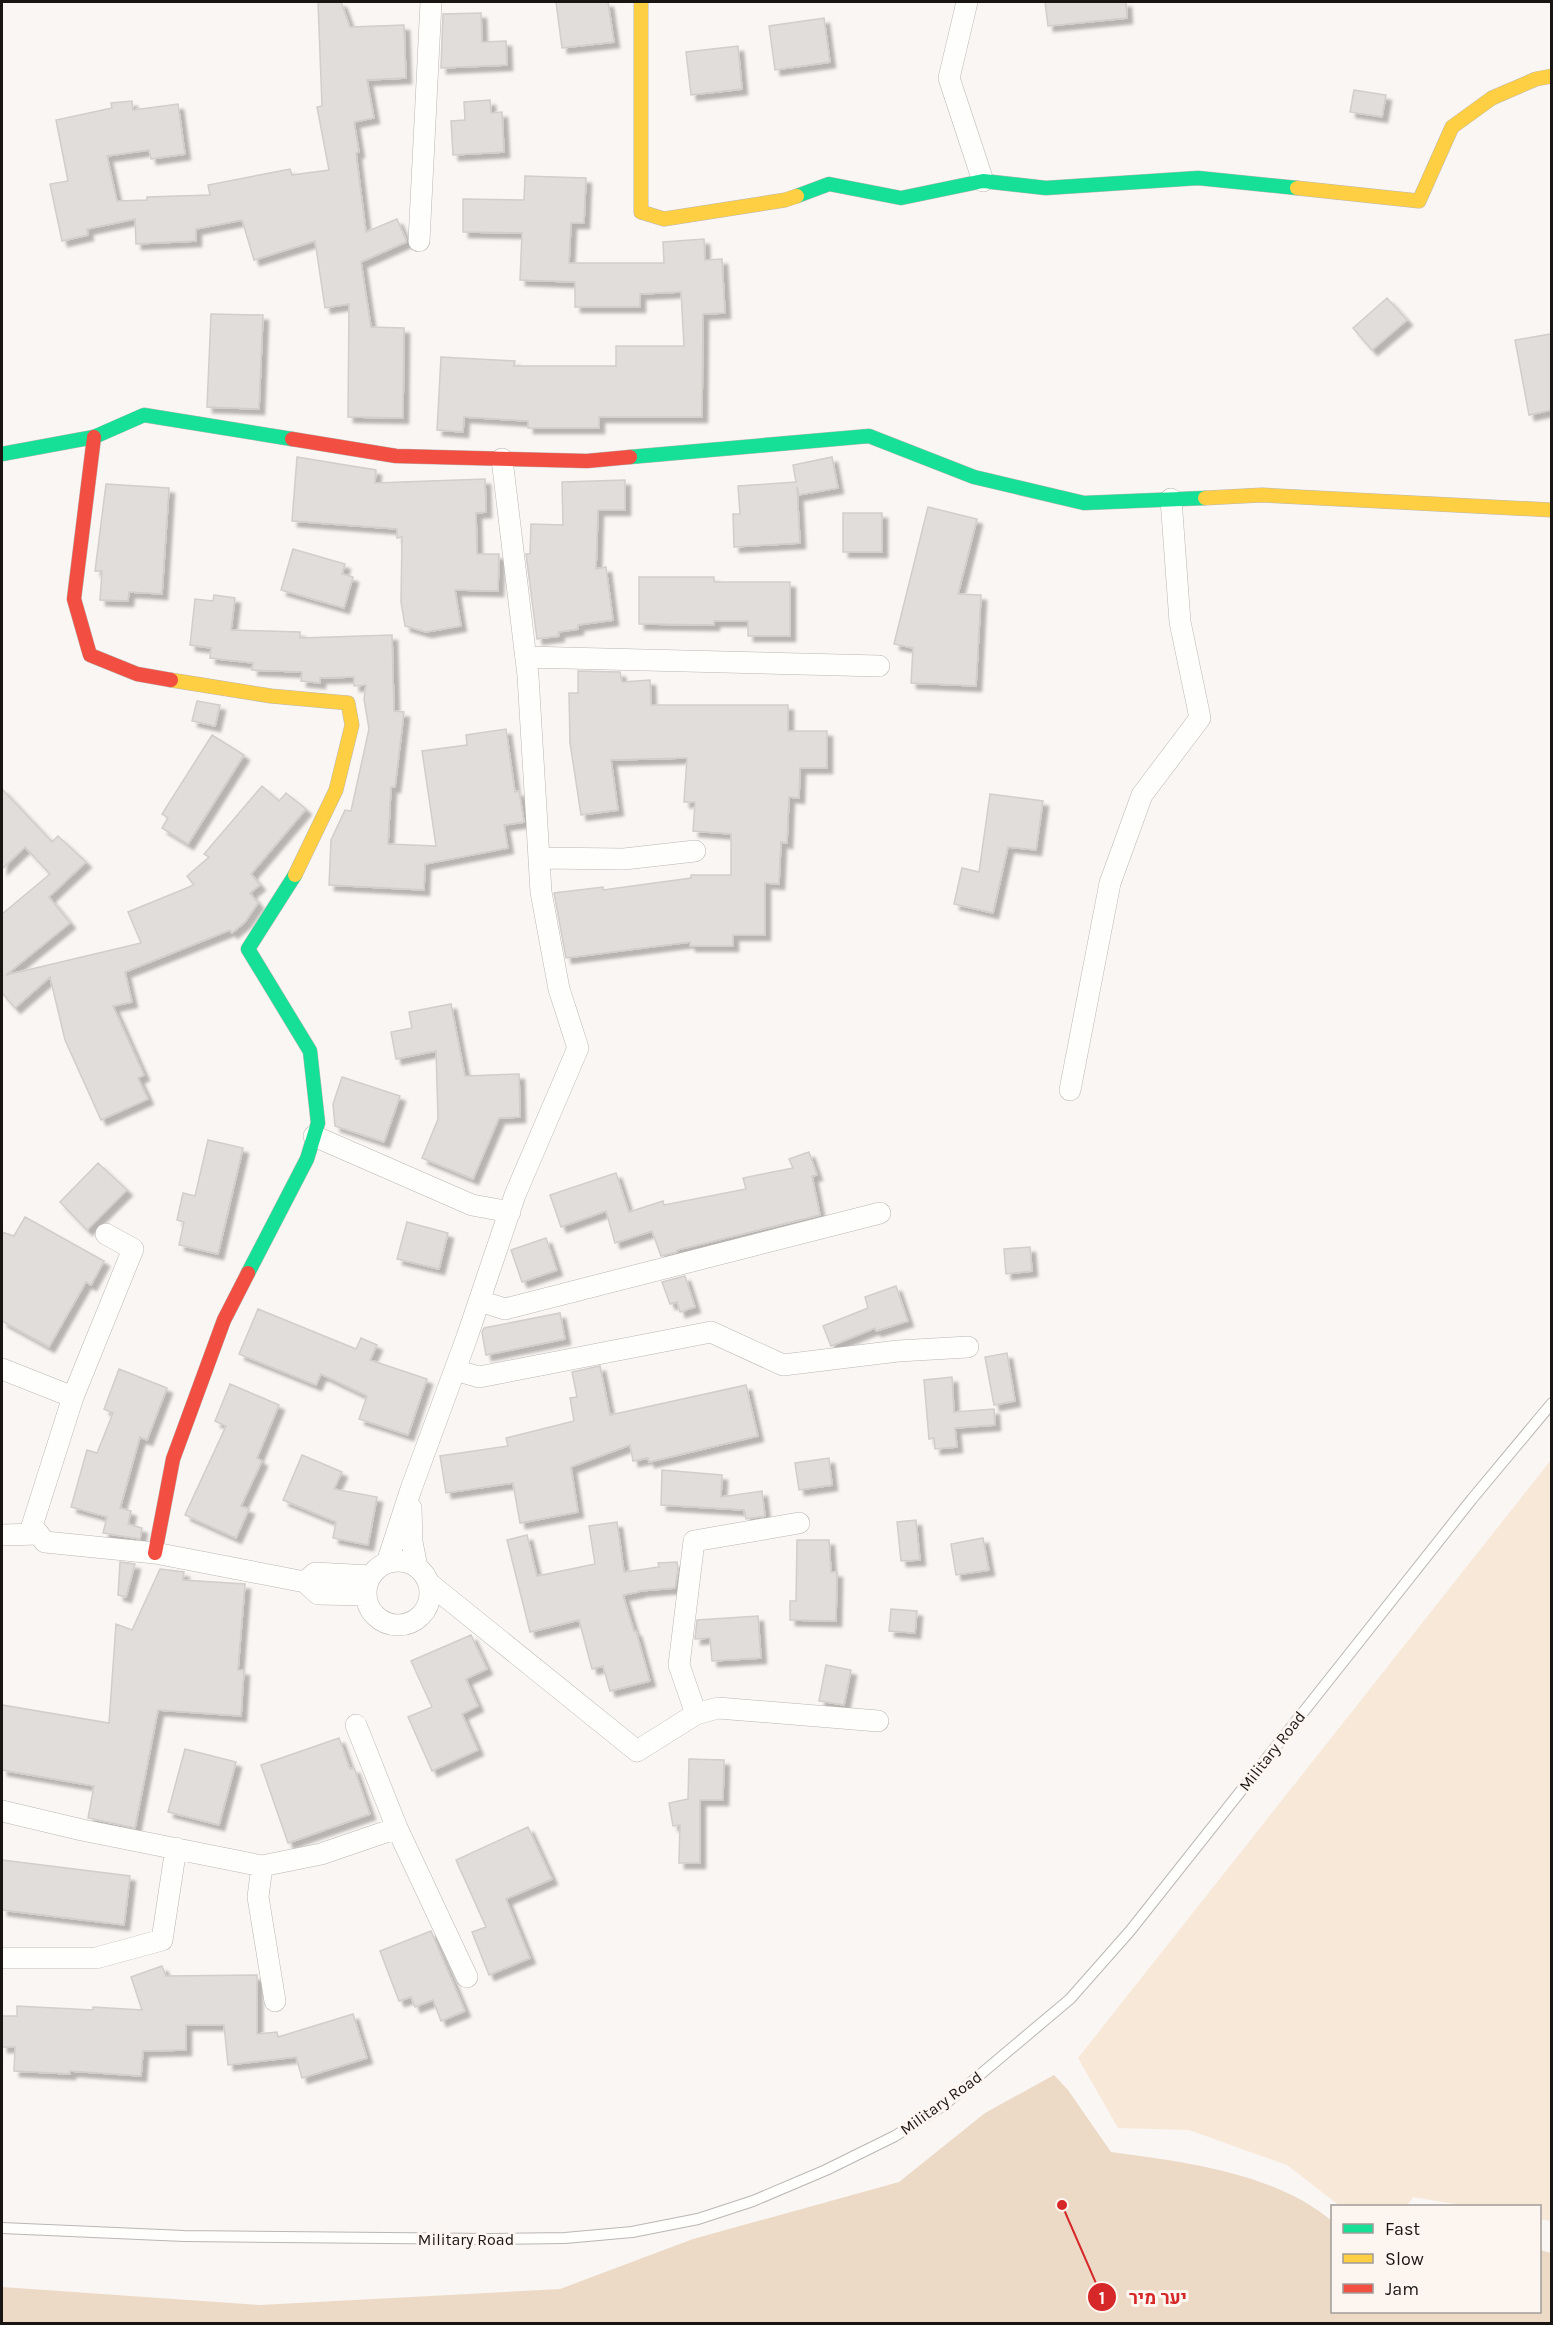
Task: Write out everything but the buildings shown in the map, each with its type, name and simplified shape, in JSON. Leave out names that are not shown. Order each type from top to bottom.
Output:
[{"type":"street","points":[[419,241],[432,2]]},
{"type":"street","points":[[641,2],[641,212],[664,219],[785,200],[829,184],[901,198],[983,181],[1046,188],[1198,178],[1419,201],[1452,127],[1492,98],[1536,79],[1551,76]]},
{"type":"street","points":[[967,2],[950,78],[983,181]]},
{"type":"street","points":[[2,454],[94,436],[144,415],[396,456],[587,461],[869,436],[974,477],[1084,503],[1262,495],[1551,510]]},
{"type":"street","points":[[94,436],[74,598],[90,655],[137,674],[271,696],[348,703],[352,725],[336,790],[293,880],[249,949],[310,1051],[318,1124],[307,1159],[224,1320],[173,1459],[155,1553]]},
{"type":"street","points":[[106,1234],[133,1249],[73,1396],[32,1526],[45,1542],[155,1553],[305,1582],[318,1594],[374,1578],[397,1561],[407,1562],[425,1574],[430,1584],[431,1596],[422,1616],[402,1626],[381,1621],[368,1605],[374,1578],[411,1489],[510,1212],[578,1048],[559,989],[541,892],[526,657],[502,459]]},
{"type":"street","points":[[1070,1090],[1110,883],[1142,795],[1200,718],[1180,622],[1171,499]]},
{"type":"street","points":[[526,657],[879,666]]},
{"type":"street","points":[[539,858],[624,859],[695,852]]},
{"type":"street","points":[[314,1136],[472,1206],[510,1212]]},
{"type":"street","points":[[480,1301],[505,1309],[880,1213]]},
{"type":"street","points":[[455,1370],[479,1377],[711,1332],[783,1365],[898,1351],[968,1347]]},
{"type":"street","points":[[2,1370],[73,1396]]},
{"type":"street","points":[[411,1489],[412,1542],[417,1567]]},
{"type":"street","points":[[696,1714],[679,1665],[694,1541],[799,1523]]},
{"type":"street","points":[[2,1535],[39,1534]]},
{"type":"street","points":[[430,1584],[637,1751],[696,1714],[718,1708],[878,1721]]},
{"type":"street","points":[[356,1725],[397,1828],[467,1977]]},
{"type":"street","points":[[2,1811],[82,1830],[262,1866],[321,1854],[397,1828]]},
{"type":"street","points":[[2,1958],[96,1959],[162,1940],[176,1848]]},
{"type":"street","points":[[262,1866],[258,1898],[275,2001]]},
{"type":"lane","name":"Military Road","points":[[2,2228],[184,2236],[490,2239],[565,2238],[632,2232],[698,2219],[753,2201],[826,2170],[895,2136],[944,2105],[1077,1990],[1130,1932],[1464,1508],[1551,1403]]},
{"type":"shaded area","points":[[1551,1460],[1551,2221],[1541,2219],[1541,2205],[1460,2205],[1413,2197],[1408,2205],[1339,2205],[1287,2165],[1189,2130],[1118,2128],[1078,2058]]},
{"type":"shaded area","points":[[1054,2075],[1068,2090],[1111,2152],[1197,2165],[1227,2172],[1255,2180],[1309,2204],[1331,2220],[1331,2313],[1541,2313],[1541,2250],[1551,2253],[1551,2323],[2,2323],[2,2287],[260,2305],[560,2289],[693,2239],[899,2182],[985,2113]]},
{"type":"traffic: fast","points":[[797,196],[829,184],[901,198],[983,181],[1046,188],[1198,178],[1297,188]]},
{"type":"traffic: fast","points":[[2,454],[94,437],[144,415],[292,439]]},
{"type":"traffic: fast","points":[[630,457],[869,436],[974,477],[1084,503],[1205,498]]},
{"type":"traffic: fast","points":[[248,1273],[307,1159],[318,1123],[310,1051],[248,949],[295,875]]},
{"type":"traffic: slow","points":[[641,2],[641,212],[664,219],[785,200],[797,196]]},
{"type":"traffic: slow","points":[[1297,188],[1419,201],[1452,127],[1492,98],[1536,79],[1552,76]]},
{"type":"traffic: slow","points":[[1205,498],[1262,495],[1552,510]]},
{"type":"traffic: slow","points":[[171,680],[271,696],[348,703],[352,725],[336,790],[295,875]]},
{"type":"traffic: jam","points":[[94,437],[74,599],[90,655],[137,674],[171,680]]},
{"type":"traffic: jam","points":[[292,439],[396,456],[587,461],[630,457]]},
{"type":"traffic: jam","points":[[155,1553],[173,1459],[224,1320],[248,1273]]},
{"type":"place","name":"יער מיר","points":[[1062,2205]]}]
